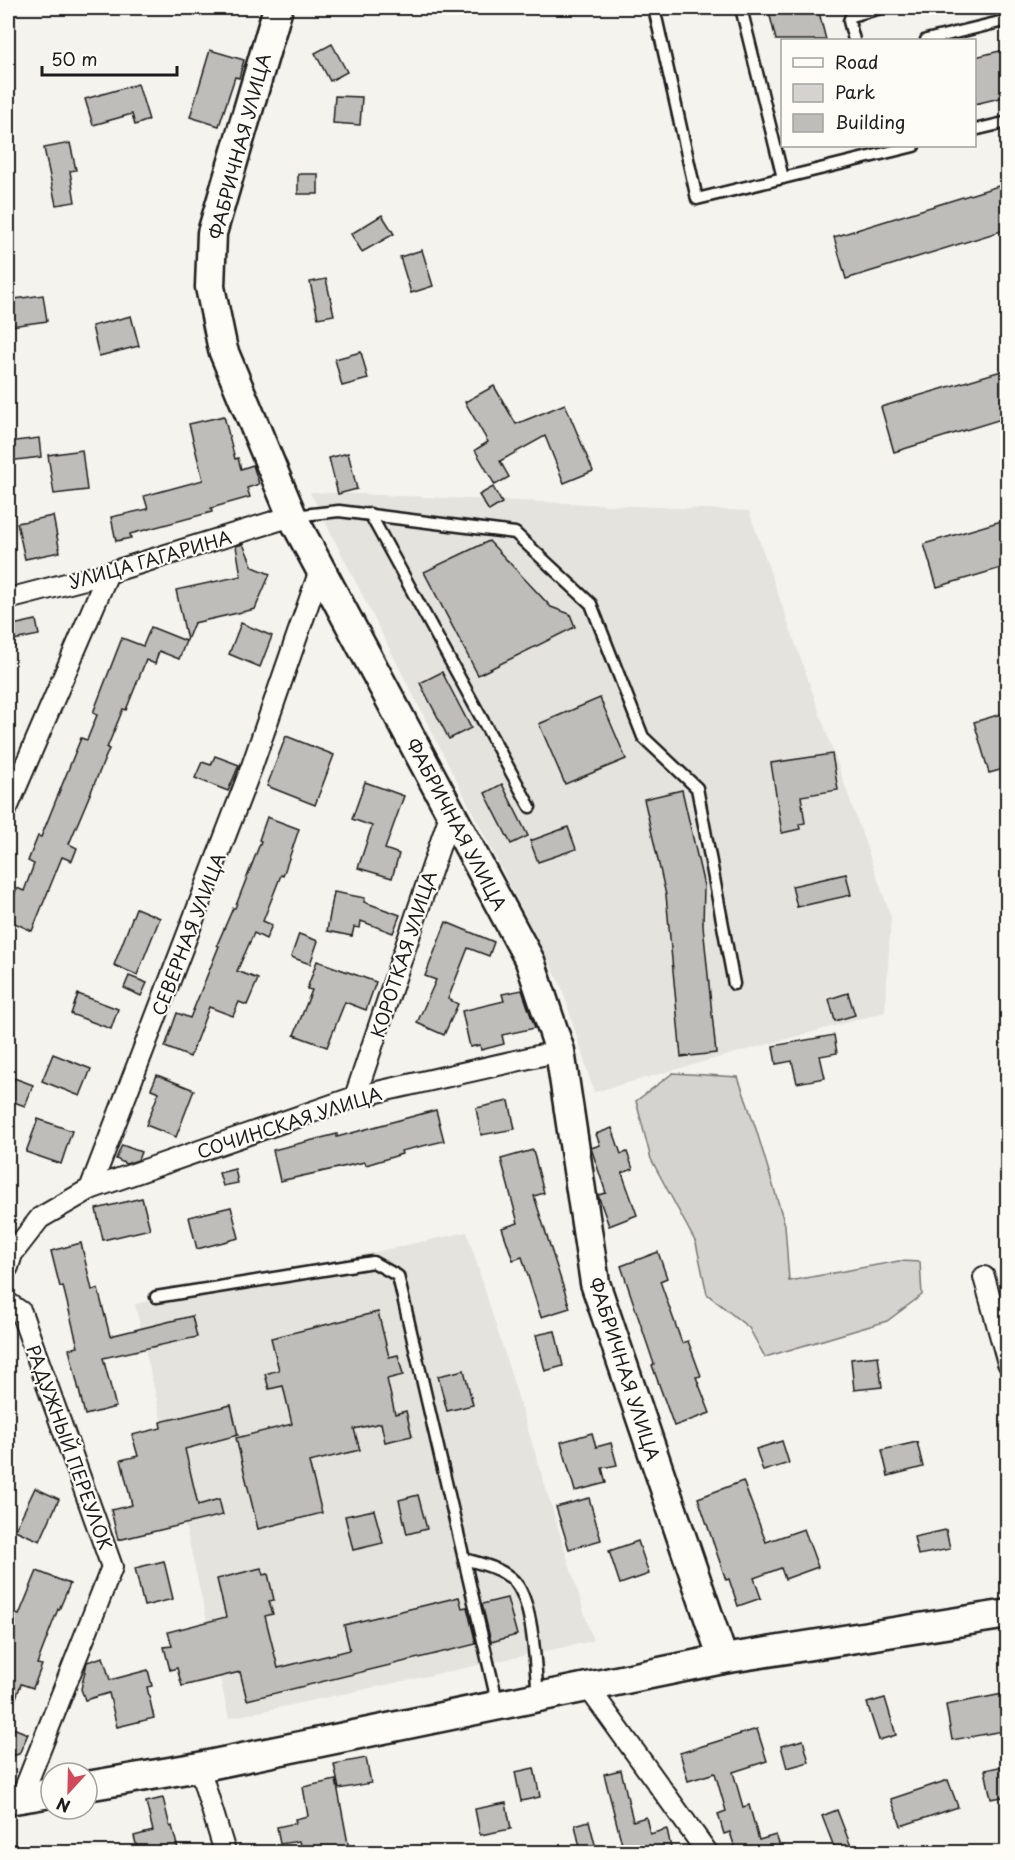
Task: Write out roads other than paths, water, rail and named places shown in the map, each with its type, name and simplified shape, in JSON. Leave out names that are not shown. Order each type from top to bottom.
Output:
[{"type":"street","name":"ФАБРИЧНАЯ УЛИЦА","points":[[278,8],[212,233],[210,287],[223,350],[292,516],[530,961],[561,1051],[595,1283],[723,1659]]},
{"type":"street","name":"УЛИЦА ГАГАРИНА","points":[[8,599],[108,573],[292,516]]},
{"type":"street","name":"СЕВЕРНАЯ УЛИЦА","points":[[90,1189],[252,766],[321,567]]},
{"type":"street","points":[[8,806],[108,573]]},
{"type":"street","name":"КОРОТКАЯ УЛИЦА","points":[[356,1097],[451,812]]},
{"type":"street","name":"СОЧИНСКАЯ УЛИЦА","points":[[90,1189],[356,1097],[561,1051]]},
{"type":"street","points":[[9,1255],[40,1218],[90,1189]]},
{"type":"street","points":[[984,1277],[1008,1363]]},
{"type":"street","name":"РАДУЖНЫЙ ПЕРЕУЛОК","points":[[8,1303],[21,1312],[112,1566],[14,1799]]},
{"type":"street","points":[[99,1784],[199,1767],[723,1659],[1008,1614]]},
{"type":"street","points":[[588,1687],[707,1852]]},
{"type":"street","points":[[199,1767],[225,1852]]},
{"type":"street","points":[[14,1799],[39,1794]]},
{"type":"lane","points":[[654,8],[697,199],[910,147]]},
{"type":"lane","points":[[741,8],[783,178]]},
{"type":"lane","points":[[854,39],[849,21],[851,16],[881,8]]},
{"type":"lane","points":[[930,39],[1008,20]]},
{"type":"lane","points":[[976,130],[1008,122]]},
{"type":"lane","points":[[292,516],[339,511],[515,533],[591,604],[643,737],[697,788],[734,984]]},
{"type":"lane","points":[[370,514],[530,807]]},
{"type":"lane","points":[[156,1297],[373,1262],[398,1276],[498,1706]]},
{"type":"lane","points":[[464,1558],[501,1571],[518,1585],[532,1634],[538,1697]]}]
